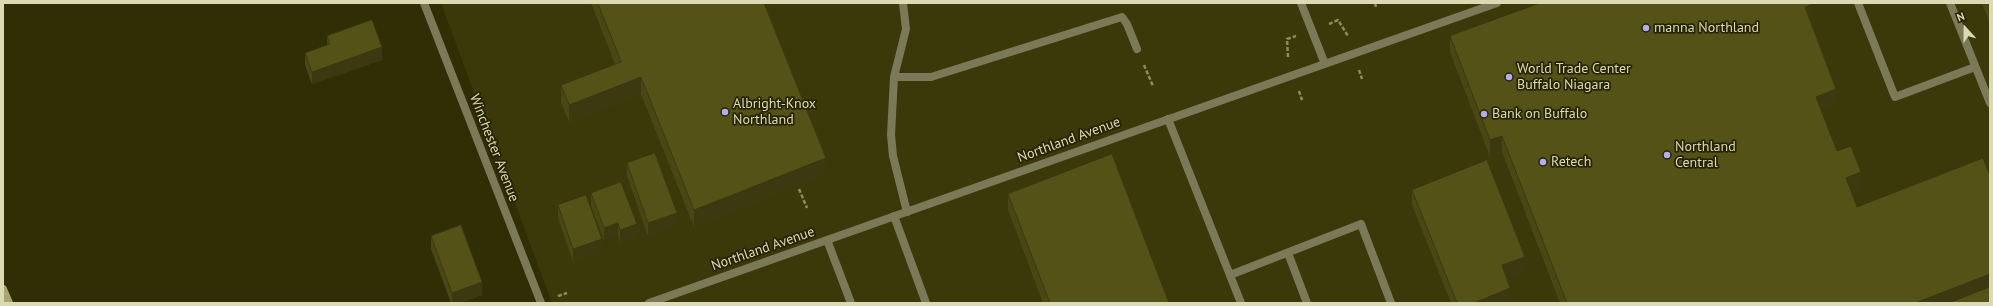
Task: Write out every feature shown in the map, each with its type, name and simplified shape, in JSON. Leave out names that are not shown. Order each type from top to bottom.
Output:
[{"type":"street","name":"Winchester Avenue","points":[[424,3],[541,303]]},
{"type":"street","points":[[904,3],[906,29],[894,77],[892,156],[907,212]]},
{"type":"street","points":[[1301,3],[1325,64]]},
{"type":"street","name":"Northland Avenue","points":[[649,303],[1497,3]]},
{"type":"street","points":[[1858,3],[1895,96],[1975,67]]},
{"type":"street","points":[[1950,3],[1990,103]]},
{"type":"street","points":[[894,77],[932,77],[1122,17],[1127,24],[1137,49]]},
{"type":"street","points":[[1168,119],[1241,303]]},
{"type":"street","points":[[894,216],[926,303]]},
{"type":"street","points":[[1230,275],[1361,224],[1391,303]]},
{"type":"street","points":[[827,240],[850,303]]},
{"type":"street","points":[[1288,253],[1307,303]]},
{"type":"street","points":[[3,289],[9,303]]},
{"type":"path","points":[[1374,3],[1376,7]]},
{"type":"path","points":[[1328,24],[1338,20],[1349,39]]},
{"type":"path","points":[[1289,61],[1287,53],[1288,39],[1296,36]]},
{"type":"path","points":[[1137,49],[1153,86]]},
{"type":"path","points":[[1358,67],[1362,79]]},
{"type":"path","points":[[1299,88],[1302,100]]},
{"type":"path","points":[[799,189],[807,208]]},
{"type":"path","points":[[556,297],[567,293]]},
{"type":"shaded area","points":[[441,3],[1990,3],[1990,303],[552,303]]},
{"type":"building","name":"Albright-Knox Northland","points":[[598,3],[764,3],[826,158],[694,210],[641,77],[569,105],[561,85],[621,62]]},
{"type":"building","name":"Northland Central","points":[[1540,3],[1813,3],[1814,4],[1805,7],[1836,89],[1816,97],[1837,151],[1851,146],[1861,172],[1846,178],[1857,207],[1983,158],[1990,176],[1990,274],[1915,303],[1567,303],[1502,136],[1490,140],[1450,36]]},
{"type":"building","points":[[372,20],[382,47],[312,72],[305,53],[330,44],[327,36]]},
{"type":"building","points":[[655,153],[677,213],[648,223],[627,163]]},
{"type":"building","points":[[1112,154],[1169,303],[1050,303],[1008,194]]},
{"type":"building","points":[[1487,160],[1525,257],[1502,265],[1510,288],[1474,303],[1457,303],[1412,190]]},
{"type":"building","points":[[621,182],[637,224],[620,230],[618,223],[604,228],[591,193]]},
{"type":"building","points":[[586,195],[602,239],[573,249],[558,205]]},
{"type":"building","points":[[461,225],[482,282],[452,293],[431,236]]},
{"type":"building","points":[[1990,287],[1990,303],[1949,303]]},
{"type":"place","name":"manna Northland","points":[[1646,28]]},
{"type":"place","name":"World Trade Center Buffalo Niagara","points":[[1509,77]]},
{"type":"place","name":"Albright-Knox Northland","points":[[725,112]]},
{"type":"place","name":"Bank on Buffalo","points":[[1484,114]]},
{"type":"place","name":"Northland Central","points":[[1667,155]]},
{"type":"place","name":"Retech","points":[[1543,162]]}]
